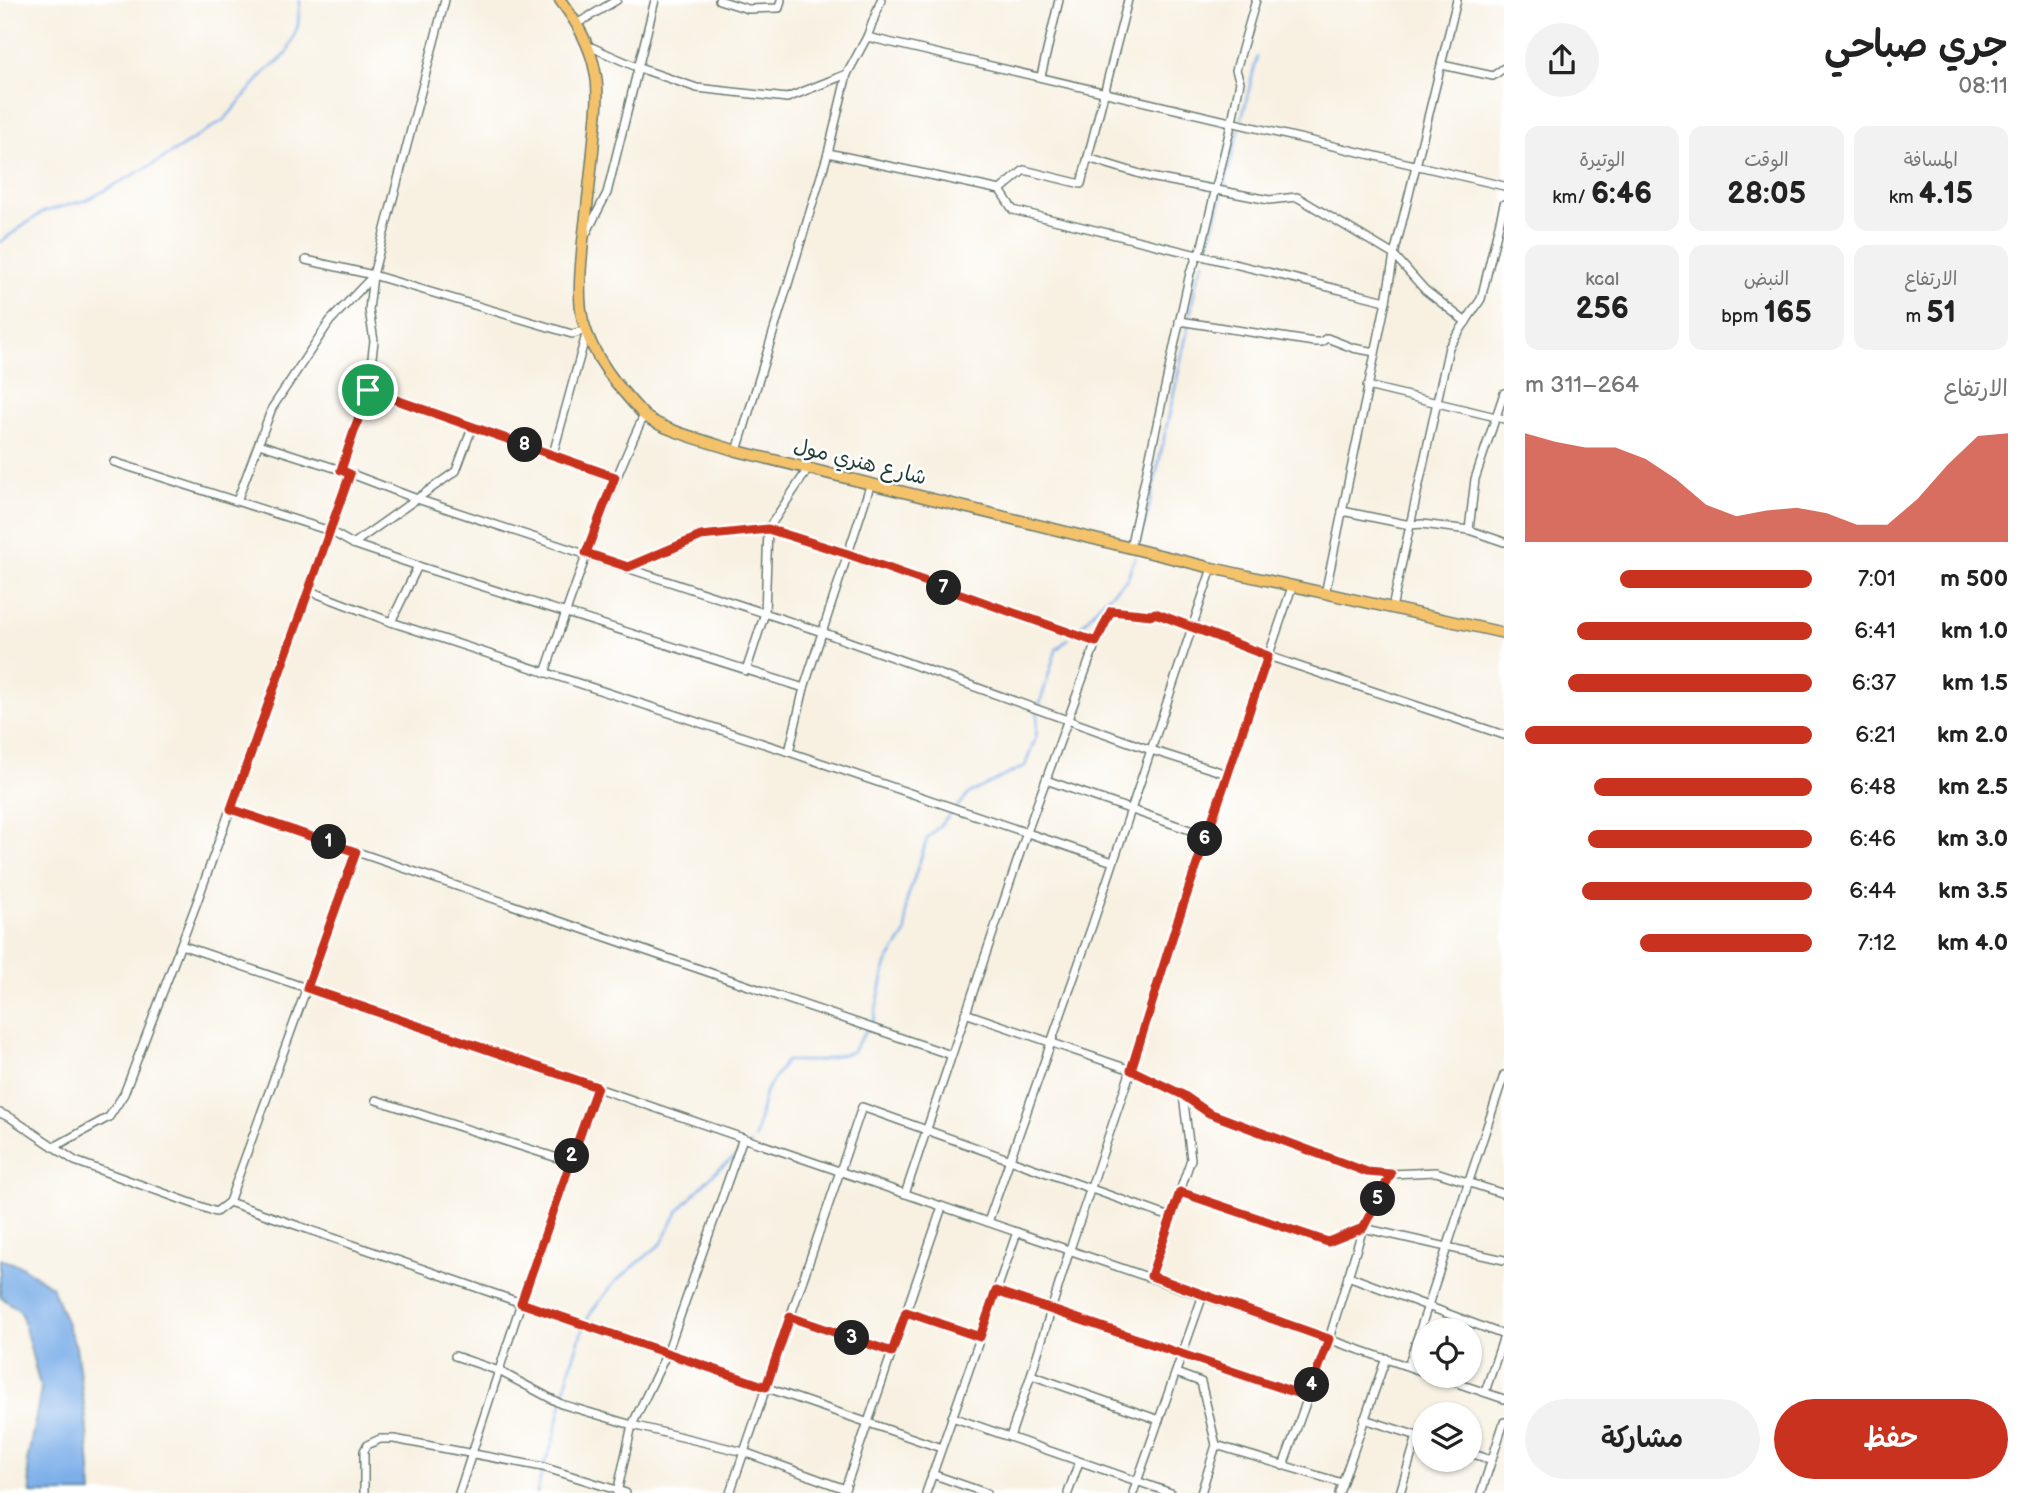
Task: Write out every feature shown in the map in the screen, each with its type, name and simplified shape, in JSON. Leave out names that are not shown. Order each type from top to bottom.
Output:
[{"type":"highway","name":"شارع هنري مول","points":[[560,0],[578,23],[595,69],[597,97],[581,266],[582,307],[587,330],[606,369],[622,392],[644,415],[674,431],[808,469],[1292,587],[1504,633]]},
{"type":"street","points":[[341,470],[368,390],[374,341],[369,310],[373,275],[445,0]]},
{"type":"street","points":[[578,23],[617,0]]},
{"type":"street","points":[[583,239],[607,193],[655,0]]},
{"type":"street","points":[[719,0],[748,9],[779,8],[781,0]]},
{"type":"street","points":[[737,451],[828,153],[847,75],[867,37],[881,0]]},
{"type":"street","points":[[1041,76],[1059,0]]},
{"type":"street","points":[[1000,190],[1024,170],[1081,184],[1128,0]]},
{"type":"street","points":[[1130,548],[1190,272],[1198,254],[1232,121],[1240,82],[1236,70],[1256,0]]},
{"type":"street","points":[[1325,594],[1387,301],[1394,255],[1457,0]]},
{"type":"street","points":[[867,37],[1504,186]]},
{"type":"street","points":[[589,47],[697,88],[787,98],[847,75]]},
{"type":"street","points":[[1442,65],[1493,76],[1504,68]]},
{"type":"street","points":[[828,153],[1000,190],[1013,210],[1387,301]]},
{"type":"street","points":[[1088,158],[1150,177],[1269,200],[1297,197],[1394,255],[1425,290],[1465,322]]},
{"type":"street","points":[[1392,608],[1449,347],[1481,299],[1504,204]]},
{"type":"street","points":[[306,260],[373,275],[572,334],[587,330]]},
{"type":"street","points":[[237,501],[272,408],[330,321],[373,275]]},
{"type":"street","points":[[1179,321],[1314,342],[1328,338],[1353,348],[1375,352]]},
{"type":"street","points":[[553,454],[587,330]]},
{"type":"street","points":[[1367,386],[1500,418]]},
{"type":"street","points":[[368,390],[615,477]]},
{"type":"street","points":[[1469,530],[1475,479],[1500,418],[1504,393]]},
{"type":"street","points":[[545,673],[615,477],[644,415]]},
{"type":"street","points":[[353,544],[456,471],[472,428]]},
{"type":"street","points":[[259,444],[341,470],[417,499],[822,632],[1151,750],[1227,774]]},
{"type":"street","points":[[114,461],[330,531],[353,544],[418,566],[804,688]]},
{"type":"street","points":[[746,671],[765,614],[768,529],[808,469]]},
{"type":"street","points":[[54,1147],[109,1117],[124,1094],[231,809],[350,474]]},
{"type":"street","points":[[789,752],[804,688],[871,483]]},
{"type":"street","points":[[1342,511],[1410,525],[1469,530],[1504,542]]},
{"type":"street","points":[[628,567],[701,536],[768,529],[848,554],[1096,642]]},
{"type":"street","points":[[390,622],[418,566]]},
{"type":"street","points":[[988,1222],[1114,862],[1212,568]]},
{"type":"street","points":[[1010,1437],[1206,836],[1292,587]]},
{"type":"street","points":[[310,591],[390,622],[789,752],[1114,862]]},
{"type":"street","points":[[905,1194],[1027,832],[1096,642],[1111,611],[1152,615],[1155,613],[1268,656],[1504,734]]},
{"type":"street","points":[[1046,780],[1206,836]]},
{"type":"street","points":[[231,809],[951,1055]]},
{"type":"street","points":[[0,1113],[75,1160],[216,1212],[229,1202],[356,852]]},
{"type":"street","points":[[181,945],[1412,1368]]},
{"type":"street","points":[[965,1013],[1131,1070],[1183,1095],[1209,1113],[1367,1172],[1436,1172],[1504,1194]]},
{"type":"street","points":[[1408,1366],[1504,1074]]},
{"type":"street","points":[[459,1493],[521,1303],[597,1087]]},
{"type":"street","points":[[1151,1276],[1191,1159],[1183,1095]]},
{"type":"street","points":[[376,1100],[570,1162]]},
{"type":"street","points":[[730,1493],[862,1107],[1170,1217]]},
{"type":"street","points":[[364,1493],[363,1451],[367,1445],[380,1439],[474,1453],[543,1467],[620,1492],[632,1425],[667,1353],[743,1138]]},
{"type":"street","points":[[1283,1465],[1329,1339],[1363,1228],[1391,1174]]},
{"type":"street","points":[[1180,1192],[1328,1242],[1363,1228],[1446,1249],[1504,1260]]},
{"type":"street","points":[[229,1202],[941,1448]]},
{"type":"street","points":[[455,1356],[499,1371],[561,1404],[632,1425],[744,1452],[844,1491],[942,1207]]},
{"type":"street","points":[[926,1493],[1017,1232]]},
{"type":"street","points":[[1348,1276],[1504,1335],[1485,1392]]},
{"type":"street","points":[[996,1291],[1308,1397]]},
{"type":"street","points":[[1133,1493],[1203,1295]]},
{"type":"street","points":[[906,1312],[980,1337]]},
{"type":"street","points":[[790,1317],[892,1352]]},
{"type":"street","points":[[1339,1493],[1386,1358]]},
{"type":"street","points":[[1176,1373],[1201,1382],[1216,1445],[1200,1493]]},
{"type":"street","points":[[1031,1375],[1159,1420]]},
{"type":"street","points":[[1473,1388],[1504,1399]]},
{"type":"street","points":[[952,1417],[1171,1493]]},
{"type":"street","points":[[1364,1419],[1412,1434]]},
{"type":"street","points":[[1481,1493],[1504,1422]]},
{"type":"street","points":[[1216,1445],[1342,1483]]},
{"type":"street","points":[[1482,1457],[1492,1460]]},
{"type":"street","points":[[1400,1493],[1412,1461]]},
{"type":"street","points":[[1068,1493],[1079,1462]]},
{"type":"street","points":[[932,1474],[986,1493]]},
{"type":"water","points":[[0,1259],[21,1266],[52,1287],[76,1347],[92,1493],[31,1493],[27,1462],[41,1390],[21,1312],[0,1296]]},
{"type":"waterway","points":[[0,242],[43,212],[87,200],[159,161],[225,119],[265,72],[287,54],[298,25],[300,0]]},
{"type":"waterway","points":[[1242,118],[1257,57]]},
{"type":"waterway","points":[[1225,185],[1239,129]]},
{"type":"waterway","points":[[1207,251],[1222,196]]},
{"type":"waterway","points":[[1190,316],[1196,282],[1203,262]]},
{"type":"waterway","points":[[1139,543],[1188,328]]},
{"type":"waterway","points":[[1078,630],[1099,605],[1127,579],[1135,557]]},
{"type":"waterway","points":[[755,1139],[765,1092],[786,1061],[818,1061],[852,1052],[874,1019],[886,964],[906,933],[906,903],[927,839],[970,793],[1025,766],[1036,737],[1038,710],[1056,650],[1068,639]]},
{"type":"waterway","points":[[740,1153],[751,1144]]},
{"type":"waterway","points":[[537,1493],[553,1442],[570,1368],[584,1325],[592,1311],[615,1282],[662,1243],[678,1211],[716,1171],[735,1157]]},
{"type":"route","points":[[368,390],[615,477],[586,553],[628,567],[701,536],[768,529],[848,554],[1096,642],[1111,611],[1152,615],[1155,613],[1268,656],[1175,929],[1131,1070],[1183,1095],[1209,1113],[1367,1172],[1391,1174],[1363,1228],[1328,1242],[1180,1192],[1170,1217],[1151,1276],[1329,1339],[1308,1397],[996,1291],[980,1337],[906,1312],[892,1352],[790,1317],[766,1387],[521,1303],[597,1087],[307,988],[356,852],[231,809],[350,474],[341,470],[368,390]]}]
